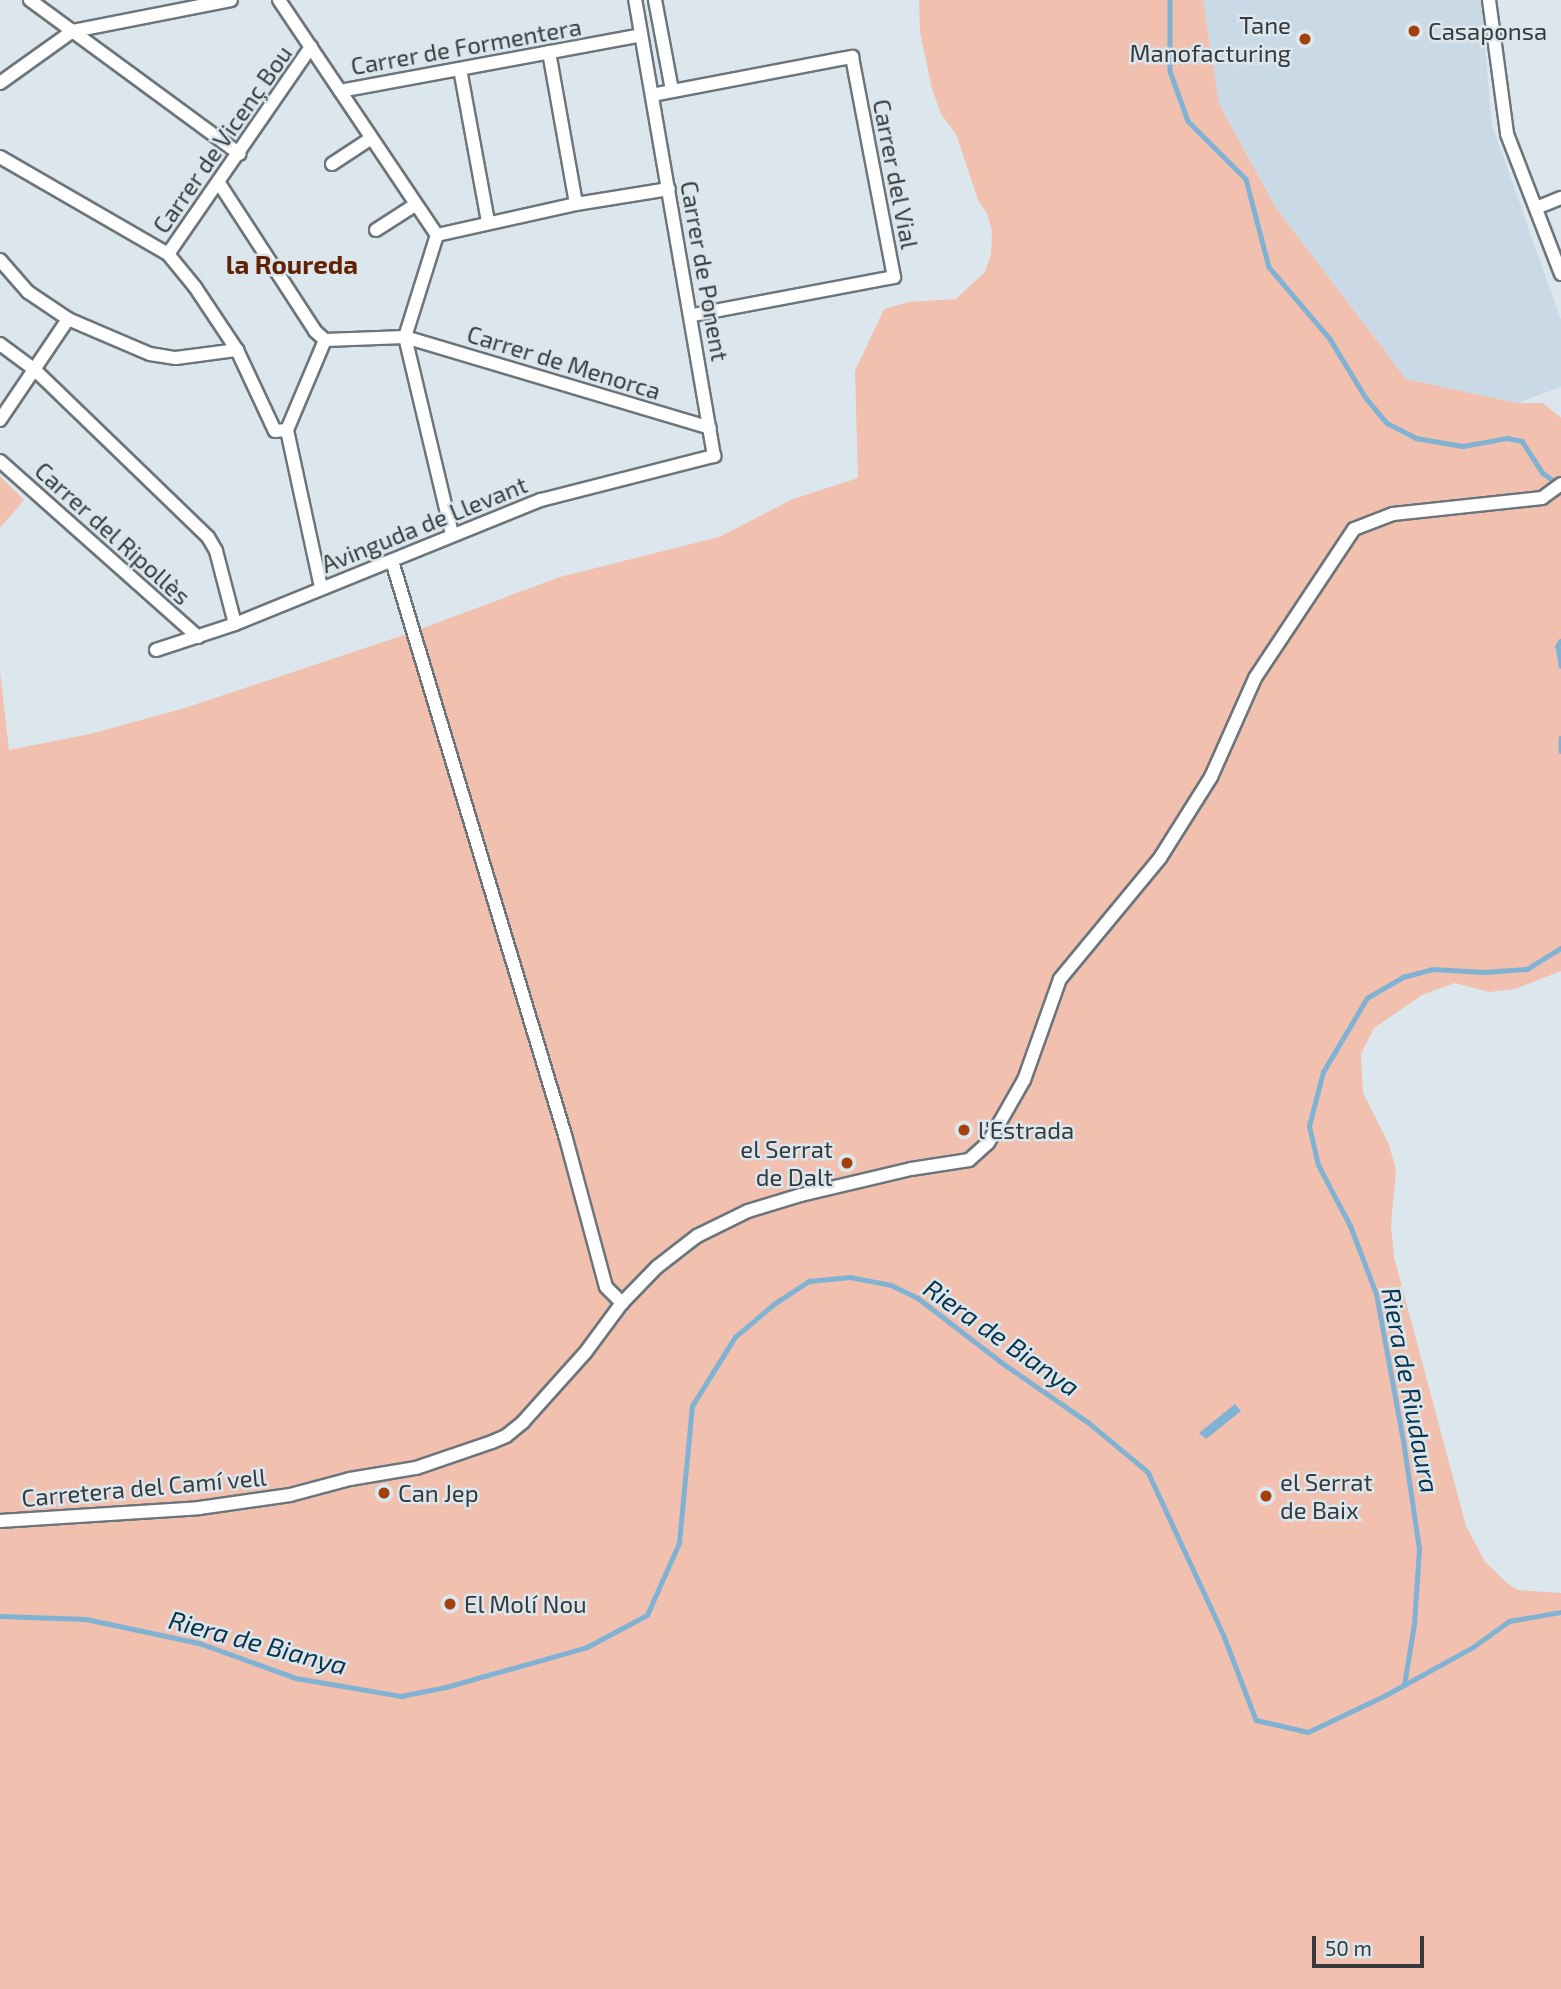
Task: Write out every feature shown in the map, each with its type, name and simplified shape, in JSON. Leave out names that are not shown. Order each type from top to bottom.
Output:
[{"type":"street","points":[[30,0],[240,154]]},
{"type":"street","points":[[0,83],[73,31],[231,0]]},
{"type":"street","points":[[279,0],[437,235]]},
{"type":"street","name":"Carrer de Ponent","points":[[635,0],[692,314],[714,456]]},
{"type":"street","points":[[652,95],[672,90],[655,0]]},
{"type":"street","points":[[1489,0],[1507,134],[1561,274]]},
{"type":"street","name":"Carrer de Formentera","points":[[340,91],[641,35]]},
{"type":"street","name":"Carrer de Vicenç Bou","points":[[168,254],[240,154],[311,47]]},
{"type":"street","points":[[549,52],[576,204]]},
{"type":"street","name":"Carrer del Vial","points":[[672,90],[852,57],[894,276],[692,314]]},
{"type":"street","points":[[460,69],[488,222]]},
{"type":"street","points":[[332,164],[370,139]]},
{"type":"street","points":[[0,157],[168,254],[195,287],[237,350],[275,431],[286,430]]},
{"type":"street","points":[[219,183],[315,331],[325,340],[286,430],[321,587]]},
{"type":"street","points":[[437,235],[576,204],[670,188]]},
{"type":"street","points":[[1536,208],[1561,198]]},
{"type":"street","points":[[376,230],[415,205]]},
{"type":"street","points":[[437,235],[405,337],[452,534]]},
{"type":"street","points":[[0,260],[28,292],[68,319],[150,355],[176,358],[237,350]]},
{"type":"street","points":[[0,420],[68,319]]},
{"type":"street","name":"Carrer de Menorca","points":[[325,340],[405,337],[710,428]]},
{"type":"street","points":[[0,344],[34,370],[208,537],[216,551],[235,624]]},
{"type":"street","name":"Avinguda de Llevant","points":[[156,649],[235,624],[541,500],[714,456]]},
{"type":"street","name":"Carrer del Ripollès","points":[[0,461],[198,636]]},
{"type":"street","name":"Carretera del Camí vell","points":[[0,1521],[199,1508],[290,1495],[350,1479],[416,1468],[492,1442],[506,1436],[523,1422],[584,1353],[622,1303],[657,1266],[697,1236],[748,1211],[879,1176],[969,1160],[988,1143],[1024,1080],[1060,979],[1160,858],[1211,777],[1255,678],[1354,529],[1393,514],[1542,498],[1561,484]]},
{"type":"street","points":[[392,561],[557,1109],[606,1287],[622,1303]]},
{"type":"shaded area","points":[[919,0],[1203,0],[1219,104],[1276,208],[1406,379],[1517,403],[1543,403],[1561,418],[1561,971],[1515,989],[1489,992],[1455,983],[1422,995],[1374,1028],[1361,1054],[1363,1093],[1389,1145],[1396,1170],[1391,1225],[1394,1257],[1466,1526],[1485,1562],[1507,1583],[1518,1590],[1561,1593],[1561,1989],[0,1989],[0,671],[9,750],[90,734],[185,708],[407,634],[560,577],[719,537],[793,499],[858,478],[855,371],[884,309],[908,302],[956,299],[985,272],[991,254],[992,230],[987,214],[978,200],[956,134],[941,114],[932,89],[920,32]]},
{"type":"shaded area","points":[[1203,0],[1481,0],[1492,125],[1561,320],[1561,387],[1517,403],[1406,379],[1276,208],[1219,104]]},
{"type":"shaded area","points":[[0,476],[24,500],[0,528]]},
{"type":"water","points":[[1235,1404],[1241,1411],[1206,1439],[1199,1433]]},
{"type":"waterway","name":"Riera de Riudaura","points":[[1170,0],[1170,71],[1188,121],[1246,179],[1269,267],[1330,339],[1366,398],[1387,423],[1416,438],[1463,446],[1507,438],[1522,441],[1543,473],[1557,483]]},
{"type":"waterway","name":"Riera de Riudaura","points":[[1561,641],[1558,646],[1561,666]]},
{"type":"waterway","name":"Riera de Riudaura","points":[[1561,738],[1561,751]]},
{"type":"waterway","name":"Riera de Riudaura","points":[[1404,1685],[1414,1624],[1419,1549],[1403,1441],[1376,1294],[1350,1226],[1318,1165],[1309,1126],[1323,1072],[1367,998],[1403,977],[1432,969],[1484,972],[1527,969],[1561,948]]},
{"type":"waterway","name":"Riera de Bianya","points":[[0,1616],[86,1619],[199,1643],[296,1678],[401,1696],[446,1687],[587,1647],[647,1615],[679,1543],[692,1406],[735,1337],[774,1304],[809,1281],[850,1277],[891,1285],[918,1298],[1001,1362],[1089,1423],[1148,1472],[1224,1636],[1256,1720],[1308,1732],[1384,1696],[1473,1647],[1509,1621],[1561,1612]]},
{"type":"place","name":"Casaponsa","points":[[1414,31]]},
{"type":"place","name":"Tane Manofacturing","points":[[1305,39]]},
{"type":"place","name":"l'Estrada","points":[[964,1130]]},
{"type":"place","name":"el Serrat de Dalt","points":[[847,1163]]},
{"type":"place","name":"Can Jep","points":[[384,1493]]},
{"type":"place","name":"el Serrat de Baix","points":[[1266,1496]]},
{"type":"place","name":"El Molí Nou","points":[[450,1604]]},
{"type":"district","name":"la Roureda","points":[[292,264]]}]
